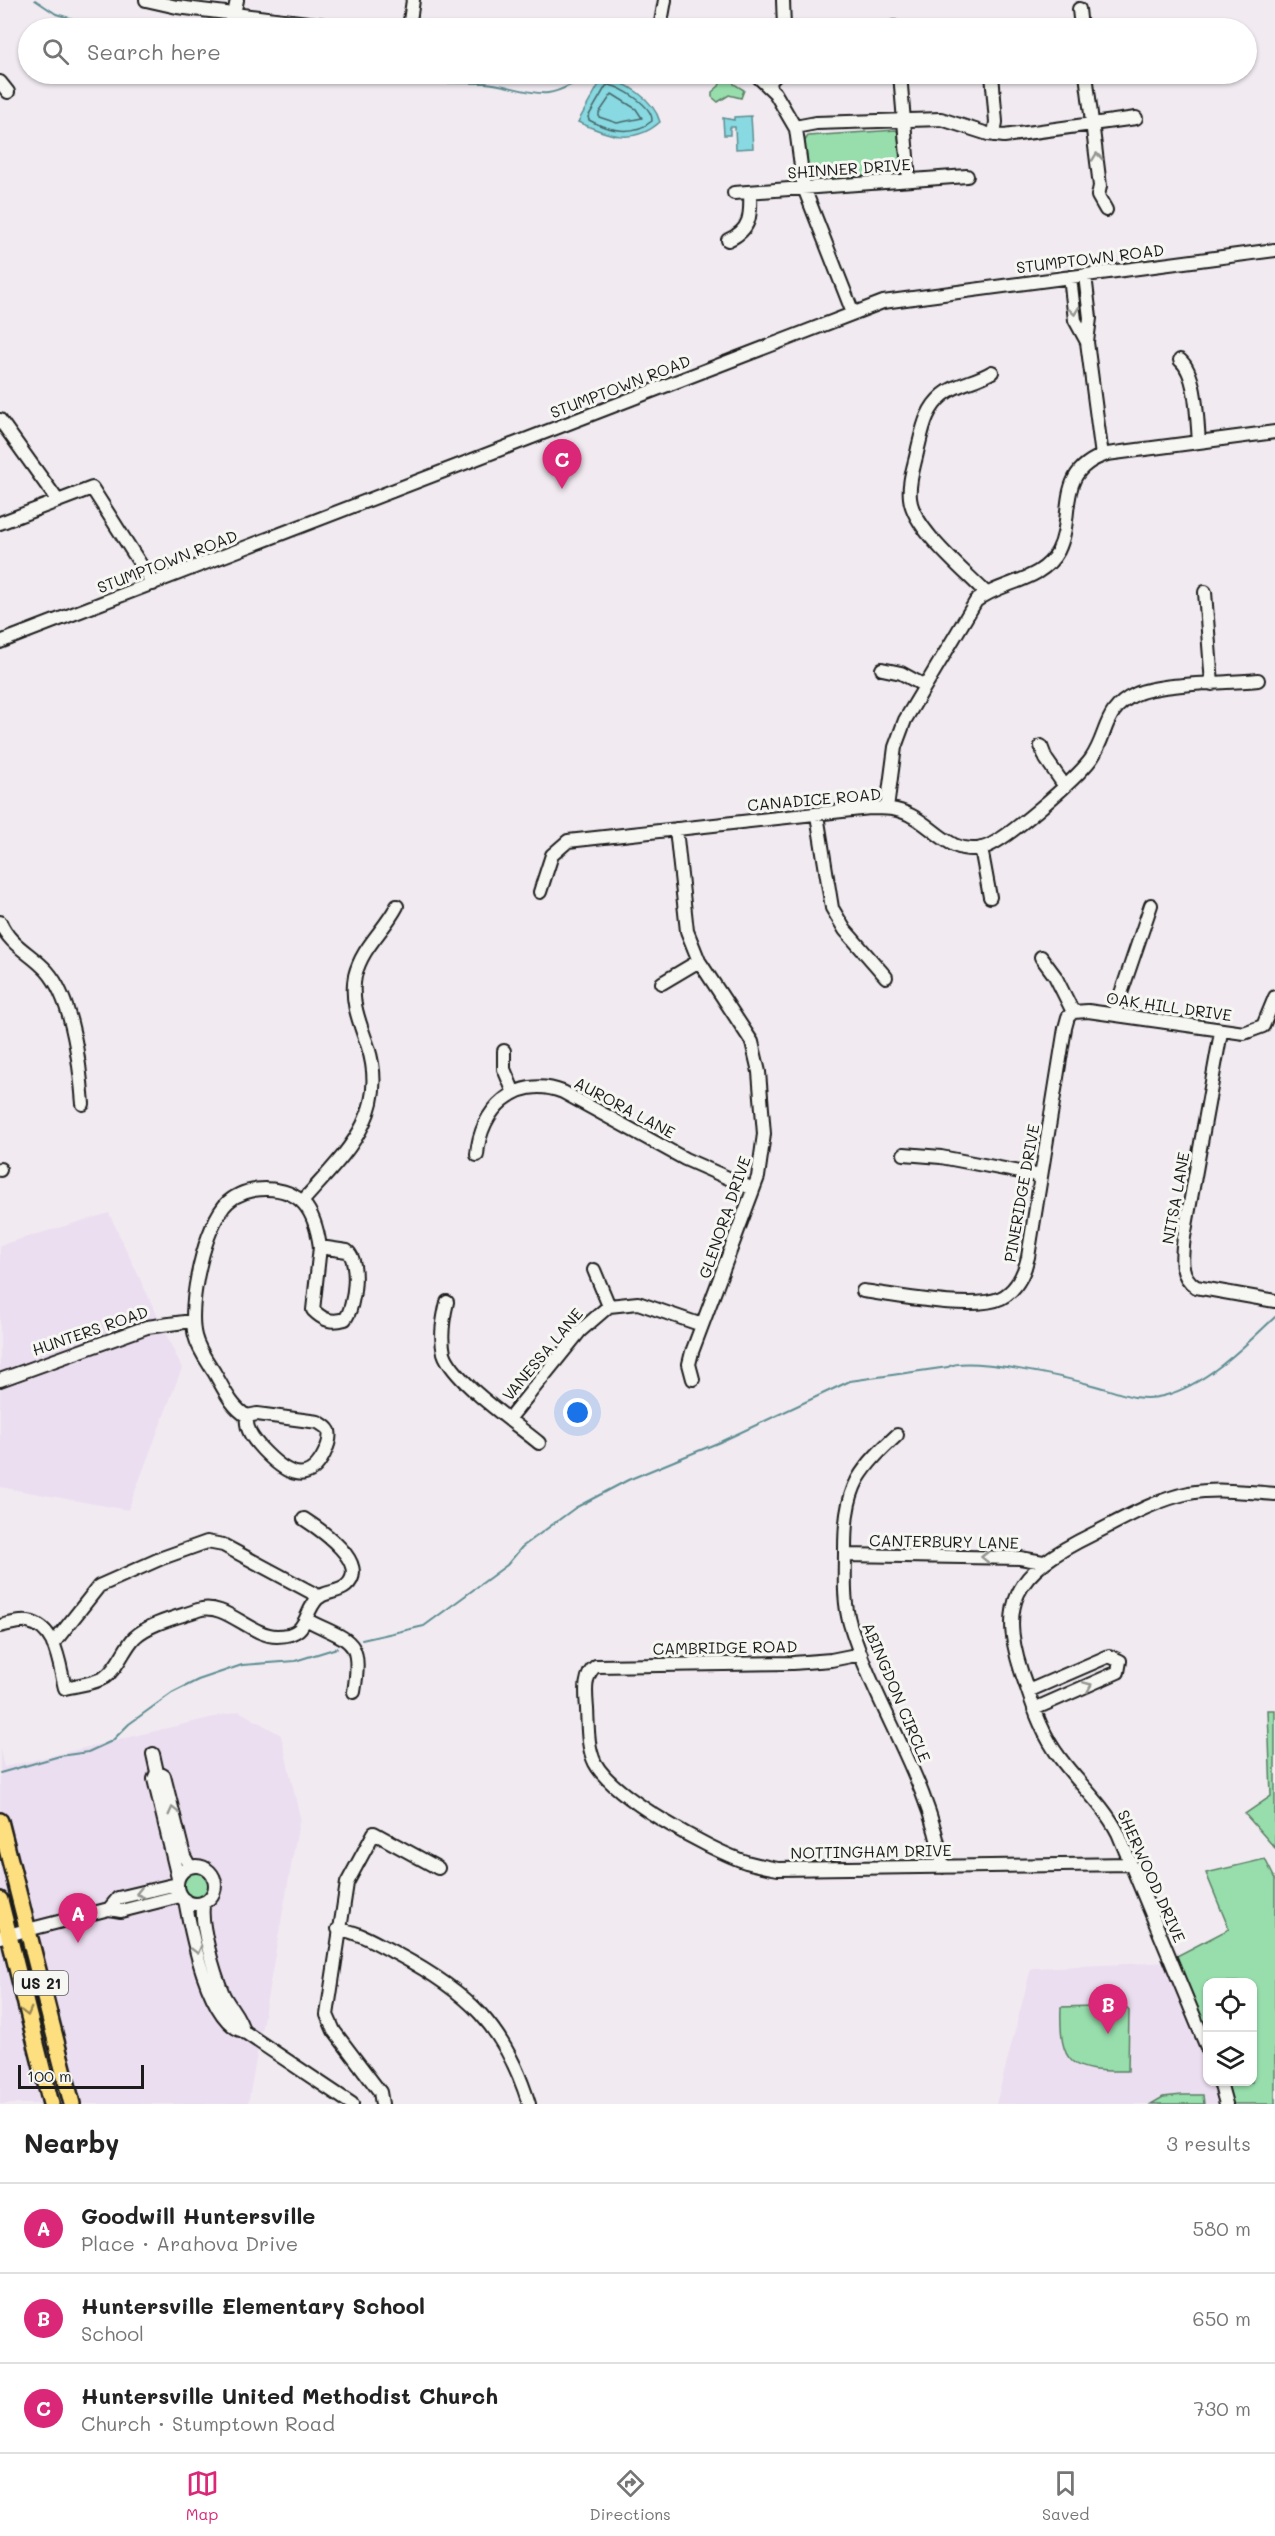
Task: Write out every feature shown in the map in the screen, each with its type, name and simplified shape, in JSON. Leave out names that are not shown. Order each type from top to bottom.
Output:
[{"type":"main road","name":"US 21","points":[[0,1821],[72,2104]]},
{"type":"main road","name":"US 21","points":[[0,1900],[4,1936],[51,2104]]},
{"type":"street","points":[[146,0],[267,18]]},
{"type":"street","points":[[234,14],[237,0]]},
{"type":"street","points":[[411,18],[413,0]]},
{"type":"street","points":[[662,18],[665,0]]},
{"type":"street","points":[[783,0],[784,18]]},
{"type":"street","points":[[1078,9],[1079,18]]},
{"type":"street","points":[[901,84],[909,180]]},
{"type":"street","points":[[994,84],[996,122],[994,135]]},
{"type":"street","points":[[1087,84],[1100,186],[1098,192],[1106,210]]},
{"type":"street","points":[[767,85],[782,104],[795,127],[804,188],[853,313]]},
{"type":"street","points":[[795,127],[816,123],[948,119],[994,135],[1136,118]]},
{"type":"street","name":"SHINNER DRIVE","points":[[734,193],[967,176]]},
{"type":"street","points":[[728,240],[741,235],[752,216],[750,192]]},
{"type":"street","name":"STUMPTOWN ROAD","points":[[0,642],[853,313],[901,298],[1275,250]]},
{"type":"street","points":[[1085,275],[1090,318],[1087,342],[1102,456]]},
{"type":"street","points":[[1070,277],[1076,321],[1087,342]]},
{"type":"street","points":[[1180,360],[1187,367],[1191,379],[1199,442]]},
{"type":"street","points":[[986,593],[924,528],[913,510],[910,488],[924,423],[934,404],[951,389],[981,379],[992,372]]},
{"type":"street","points":[[0,420],[58,501]]},
{"type":"street","points":[[887,808],[899,733],[969,610],[986,593],[1035,574],[1051,562],[1065,532],[1065,507],[1071,484],[1087,466],[1102,456],[1275,432]]},
{"type":"street","points":[[0,523],[92,488],[153,584]]},
{"type":"street","points":[[1204,592],[1212,684]]},
{"type":"street","points":[[882,669],[901,673],[925,686]]},
{"type":"street","points":[[990,897],[981,848],[1006,836],[1092,758],[1106,722],[1124,701],[1146,690],[1258,680]]},
{"type":"street","points":[[1041,746],[1046,759],[1064,785]]},
{"type":"street","name":"CANADICE ROAD","points":[[540,892],[547,864],[562,844],[676,829],[887,808],[909,814],[936,836],[955,846],[981,848]]},
{"type":"street","points":[[817,815],[832,908],[845,930],[886,977]]},
{"type":"street","name":"GLENORA DRIVE","points":[[676,829],[687,931],[699,961],[748,1033],[754,1049],[764,1134],[761,1164],[753,1189],[689,1364],[693,1378]]},
{"type":"street","points":[[1114,1014],[1151,905]]},
{"type":"street","points":[[302,1202],[360,1134],[369,1113],[374,1087],[373,1066],[353,1004],[355,978],[362,954],[397,906]]},
{"type":"street","points":[[0,922],[9,939],[46,970],[62,993],[77,1056],[83,1104]]},
{"type":"street","points":[[1041,957],[1055,976],[1073,1012]]},
{"type":"street","points":[[662,983],[699,961]]},
{"type":"street","name":"OAK HILL DRIVE","points":[[1073,1012],[1114,1014],[1221,1032],[1256,1031],[1267,1020],[1275,997]]},
{"type":"street","name":"PINERIDGE DRIVE","points":[[863,1291],[956,1302],[989,1301],[1003,1296],[1016,1285],[1026,1267],[1065,1028],[1068,1017],[1073,1012]]},
{"type":"street","name":"NITSA LANE","points":[[1221,1032],[1184,1237],[1182,1268],[1187,1280],[1196,1287],[1275,1301]]},
{"type":"street","points":[[504,1051],[504,1069],[514,1094]]},
{"type":"street","name":"AURORA LANE","points":[[477,1155],[482,1127],[494,1109],[514,1094],[539,1087],[554,1089],[686,1159],[753,1189]]},
{"type":"street","points":[[904,1154],[940,1157],[1041,1176]]},
{"type":"street","points":[[247,1416],[267,1415],[323,1425],[330,1435],[317,1467],[300,1473],[282,1468],[256,1443],[248,1429],[247,1416],[233,1403],[202,1352],[192,1321],[195,1280],[215,1221],[226,1203],[247,1191],[265,1189],[284,1192],[302,1202],[314,1224],[320,1247],[313,1310],[332,1322],[345,1319],[352,1307],[353,1258],[347,1251],[320,1247]]},
{"type":"street","points":[[594,1270],[609,1306],[638,1303],[702,1325]]},
{"type":"street","points":[[447,1302],[442,1339],[448,1363],[460,1378],[539,1443]]},
{"type":"street","name":"VANESSA LANE","points":[[509,1419],[580,1331],[592,1318],[609,1306]]},
{"type":"street","name":"HUNTERS ROAD","points":[[0,1380],[147,1327],[192,1321]]},
{"type":"street","name":"ABINGDON CIRCLE","points":[[897,1436],[873,1458],[854,1486],[846,1517],[847,1611],[861,1654],[929,1808],[943,1866]]},
{"type":"street","name":"SHERWOOD DRIVE","points":[[1203,2038],[1111,1819],[1053,1748],[1034,1709],[1013,1645],[1011,1615],[1018,1592],[1043,1562],[1098,1532],[1178,1496],[1211,1491],[1275,1494]]},
{"type":"street","points":[[0,1626],[26,1621],[49,1634],[65,1688],[105,1677],[135,1638],[146,1630],[201,1609],[212,1609],[268,1636],[292,1634],[307,1620],[320,1597],[346,1586],[352,1578],[354,1567],[333,1542],[304,1519]]},
{"type":"street","points":[[53,1644],[99,1586],[162,1558],[207,1542],[223,1545],[320,1597]]},
{"type":"street","name":"CANTERBURY LANE","points":[[845,1555],[1020,1558],[1043,1562]]},
{"type":"street","points":[[307,1620],[338,1633],[352,1644],[357,1659],[354,1692]]},
{"type":"street","name":"CAMBRIDGE ROAD","points":[[591,1670],[599,1665],[810,1662],[861,1654]]},
{"type":"street","points":[[1028,1691],[1109,1656],[1120,1661],[1118,1672],[1034,1709]]},
{"type":"street","name":"NOTTINGHAM DRIVE","points":[[591,1670],[587,1679],[587,1716],[590,1747],[599,1770],[624,1795],[737,1858],[778,1869],[1131,1864]]},
{"type":"street","points":[[153,1754],[157,1772],[154,1779],[180,1889],[212,1998],[233,2028],[243,2031],[352,2104]]},
{"type":"street","points":[[157,1772],[164,1776],[184,1856],[190,1866],[207,1869],[215,1880],[215,1890],[204,1902],[201,1914],[224,1996],[241,2021],[243,2031]]},
{"type":"street","points":[[382,2104],[380,2092],[329,2021],[327,2006],[338,1929],[349,1877],[374,1833],[438,1868]]},
{"type":"street","points":[[180,1889],[190,1866]]},
{"type":"street","points":[[180,1889],[194,1904],[204,1902]]},
{"type":"street","points":[[4,1936],[109,1909],[118,1898],[180,1889]]},
{"type":"street","points":[[338,1929],[368,1939],[418,1965],[471,2001],[508,2052],[530,2104]]},
{"type":"street","points":[[1221,2086],[1226,2104]]},
{"type":"shaded area","points":[[109,1213],[182,1368],[128,1510],[0,1487],[0,1245]]},
{"type":"shaded area","points":[[239,1711],[281,1735],[300,1817],[248,2104],[0,2104],[0,1750],[4,1767]]},
{"type":"shaded area","points":[[1172,1962],[1203,2040],[1203,2086],[1221,2086],[1226,2104],[996,2104],[1031,1968]]},
{"type":"green space","points":[[720,84],[734,84],[744,90],[741,98],[729,95],[718,102],[712,97],[712,92]]},
{"type":"green space","points":[[896,130],[901,171],[899,175],[812,182],[808,179],[804,142],[808,136]]},
{"type":"green space","points":[[1268,1710],[1275,1710],[1275,1848],[1245,1814],[1271,1796]]},
{"type":"green space","points":[[1265,1859],[1275,1879],[1275,2104],[1226,2104],[1221,2086],[1257,2086],[1257,1978],[1203,1978],[1203,2040],[1169,1956],[1177,1956],[1229,1929],[1206,1873]]},
{"type":"green space","points":[[196,1866],[209,1872],[215,1885],[209,1898],[196,1904],[183,1898],[177,1885],[183,1872]]},
{"type":"green space","points":[[1124,2005],[1129,2011],[1128,2071],[1093,2070],[1072,2062],[1063,2042],[1061,2007]]},
{"type":"green space","points":[[1203,2095],[1204,2104],[1151,2104],[1163,2097]]},
{"type":"water","points":[[599,84],[622,84],[637,92],[652,106],[660,122],[640,134],[620,136],[599,131],[578,122]]},
{"type":"water","points":[[751,116],[753,148],[736,149],[735,127],[730,127],[730,135],[724,135],[723,118],[734,120],[734,117]]},
{"type":"waterway","points":[[35,0],[56,14],[70,18]]},
{"type":"waterway","points":[[493,84],[540,93],[556,91],[574,84]]},
{"type":"waterway","points":[[362,1640],[424,1626],[507,1565],[522,1547],[575,1508],[628,1480],[720,1442],[850,1381],[958,1364],[975,1364],[1041,1373],[1135,1397],[1153,1398],[1179,1391],[1209,1374],[1224,1364],[1275,1317]]},
{"type":"waterway","points":[[0,1773],[60,1756],[88,1752],[112,1741],[129,1724],[172,1693],[198,1680],[242,1665],[295,1661],[337,1648]]},
{"type":"place","name":"Huntersville United Methodist Church","points":[[562,489]]},
{"type":"place","name":"Goodwill Huntersville","points":[[78,1943]]},
{"type":"place","name":"Huntersville Elementary School","points":[[1108,2034]]}]
